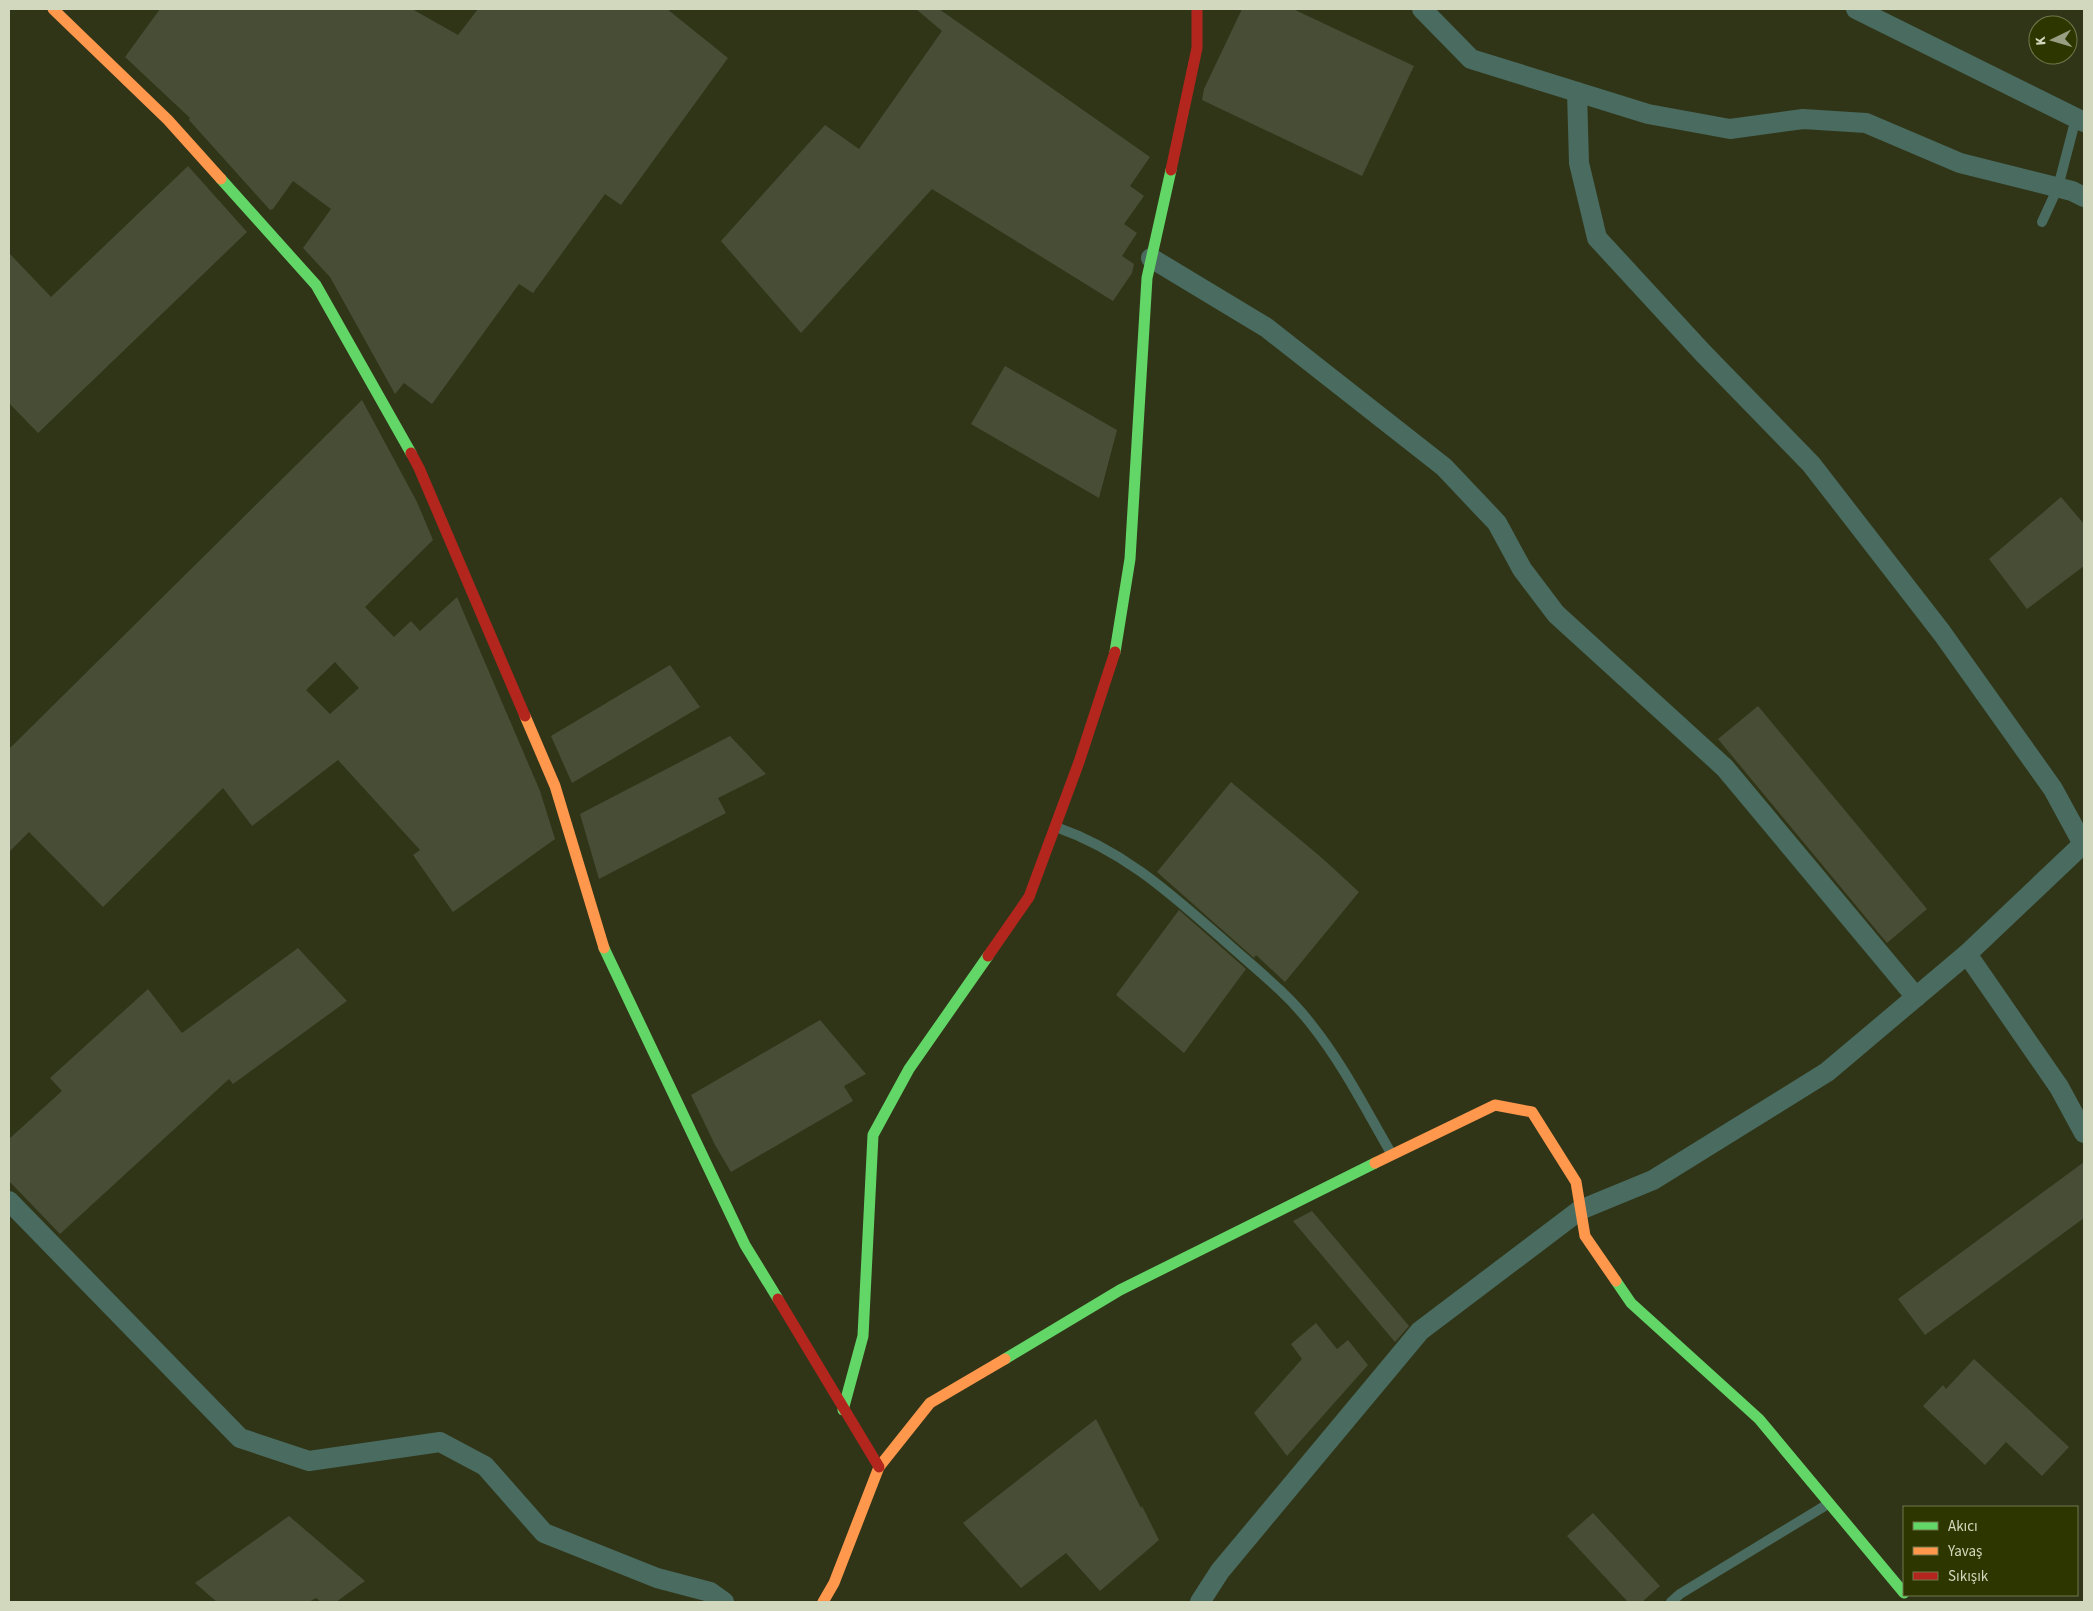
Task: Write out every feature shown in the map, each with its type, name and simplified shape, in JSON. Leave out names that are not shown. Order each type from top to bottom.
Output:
[{"type":"street","points":[[53,9],[168,120],[316,286],[414,459],[555,786],[602,946],[745,1245],[879,1468]]},
{"type":"street","points":[[843,1410],[863,1336],[873,1135],[909,1069],[1029,897],[1079,762],[1118,644],[1130,559],[1147,278],[1197,48],[1197,9]]},
{"type":"street","points":[[1422,9],[1471,59],[1648,114],[1730,129],[1803,119],[1866,123],[1960,163],[2058,187],[2084,197]]},
{"type":"street","points":[[1856,9],[2080,120]]},
{"type":"street","points":[[1200,1602],[1220,1571],[1420,1331],[1580,1210],[1653,1180],[1827,1072],[1967,954],[2084,845],[2052,789],[1948,641],[1811,464],[1703,353],[1597,238],[1579,163],[1577,92]]},
{"type":"street","points":[[1151,258],[1266,328],[1444,467],[1497,523],[1522,569],[1556,614],[1725,768],[1916,997]]},
{"type":"street","points":[[1967,954],[2059,1087],[2084,1133]]},
{"type":"street","points":[[823,1602],[834,1582],[879,1468],[930,1403],[1120,1290],[1391,1154],[1495,1105],[1532,1112],[1576,1182],[1585,1236],[1631,1303],[1759,1419],[1903,1592]]},
{"type":"street","points":[[9,1201],[240,1438],[309,1461],[440,1442],[485,1466],[544,1533],[656,1578],[710,1592],[724,1602]]},
{"type":"lane","points":[[2042,222],[2058,187],[2080,120]]},
{"type":"lane","points":[[1055,826],[1080,835],[1124,859],[1170,894],[1275,985],[1300,1011],[1330,1050],[1391,1154]]},
{"type":"lane","points":[[1670,1602],[1680,1594],[1828,1504]]},
{"type":"building","points":[[160,9],[412,9],[458,35],[478,9],[667,9],[728,58],[621,205],[605,194],[533,293],[519,284],[432,404],[404,383],[395,394],[330,277],[303,248],[331,209],[293,181],[273,209],[270,210],[189,120],[190,118],[125,57]]},
{"type":"building","points":[[916,9],[939,9],[1150,157],[1130,186],[1144,196],[1124,224],[1137,233],[1122,256],[1134,264],[1132,273],[1113,301],[932,189],[801,333],[721,241],[825,125],[859,149],[942,31]]},
{"type":"building","points":[[1242,9],[1293,9],[1414,66],[1362,176],[1202,100],[1204,89]]},
{"type":"building","points":[[188,166],[247,232],[38,433],[9,403],[9,253],[51,297]]},
{"type":"building","points":[[1005,366],[1117,430],[1099,498],[971,424]]},
{"type":"building","points":[[362,400],[417,502],[433,540],[365,607],[394,637],[411,621],[420,631],[457,597],[540,791],[555,839],[453,912],[413,855],[420,850],[338,760],[252,826],[223,788],[103,907],[29,832],[9,852],[9,749]],"holes":[[[335,662],[359,688],[330,714],[306,690]]]},
{"type":"building","points":[[2061,497],[2084,524],[2084,566],[2027,609],[1989,559]]},
{"type":"building","points":[[670,665],[700,707],[572,783],[551,736]]},
{"type":"building","points":[[1758,706],[1927,909],[1887,943],[1718,739]]},
{"type":"building","points":[[730,736],[766,774],[718,798],[726,813],[599,879],[580,814]]},
{"type":"building","points":[[1231,782],[1322,858],[1359,892],[1285,982],[1256,955],[1254,958],[1157,872]]},
{"type":"building","points":[[1179,910],[1246,969],[1184,1053],[1116,995]]},
{"type":"building","points":[[298,948],[347,1001],[233,1084],[229,1079],[60,1234],[9,1181],[9,1139],[62,1091],[50,1078],[148,989],[182,1033]]},
{"type":"building","points":[[820,1020],[866,1074],[844,1086],[853,1101],[731,1172],[715,1145],[691,1095]]},
{"type":"building","points":[[2084,1162],[2084,1218],[1925,1335],[1898,1299]]},
{"type":"building","points":[[1312,1211],[1409,1326],[1395,1342],[1293,1221]]},
{"type":"building","points":[[1316,1323],[1337,1349],[1348,1340],[1368,1365],[1287,1456],[1254,1413],[1302,1359],[1291,1344]]},
{"type":"building","points":[[1974,1359],[2069,1447],[2042,1476],[2006,1442],[1985,1465],[1923,1406],[1943,1385],[1946,1389]]},
{"type":"building","points":[[1096,1419],[1159,1540],[1100,1591],[1066,1553],[1021,1588],[963,1523]]},
{"type":"building","points":[[1593,1513],[1660,1586],[1642,1602],[1628,1602],[1567,1536]]},
{"type":"building","points":[[289,1516],[365,1581],[336,1602],[321,1602],[316,1598],[309,1602],[217,1602],[195,1583]]},
{"type":"traffic: fast","points":[[1115,652],[1130,559],[1147,278],[1171,170]]},
{"type":"traffic: fast","points":[[221,179],[316,285],[411,453]]},
{"type":"traffic: fast","points":[[604,948],[745,1245],[778,1299]]},
{"type":"traffic: fast","points":[[843,1410],[863,1336],[873,1135],[909,1069],[988,956]]},
{"type":"traffic: fast","points":[[1005,1359],[1120,1290],[1375,1163]]},
{"type":"traffic: fast","points":[[1616,1281],[1631,1303],[1759,1419],[1903,1592]]},
{"type":"traffic: slow","points":[[53,9],[168,120],[221,179]]},
{"type":"traffic: slow","points":[[525,716],[555,786],[604,948]]},
{"type":"traffic: slow","points":[[1375,1163],[1495,1105],[1532,1112],[1576,1182],[1585,1236],[1616,1281]]},
{"type":"traffic: slow","points":[[823,1602],[834,1583],[879,1467],[930,1403],[1005,1359]]},
{"type":"traffic: jam","points":[[1171,170],[1197,48],[1197,9]]},
{"type":"traffic: jam","points":[[411,453],[525,716]]},
{"type":"traffic: jam","points":[[988,956],[1029,897],[1079,762],[1115,652]]},
{"type":"traffic: jam","points":[[778,1299],[879,1467]]}]
